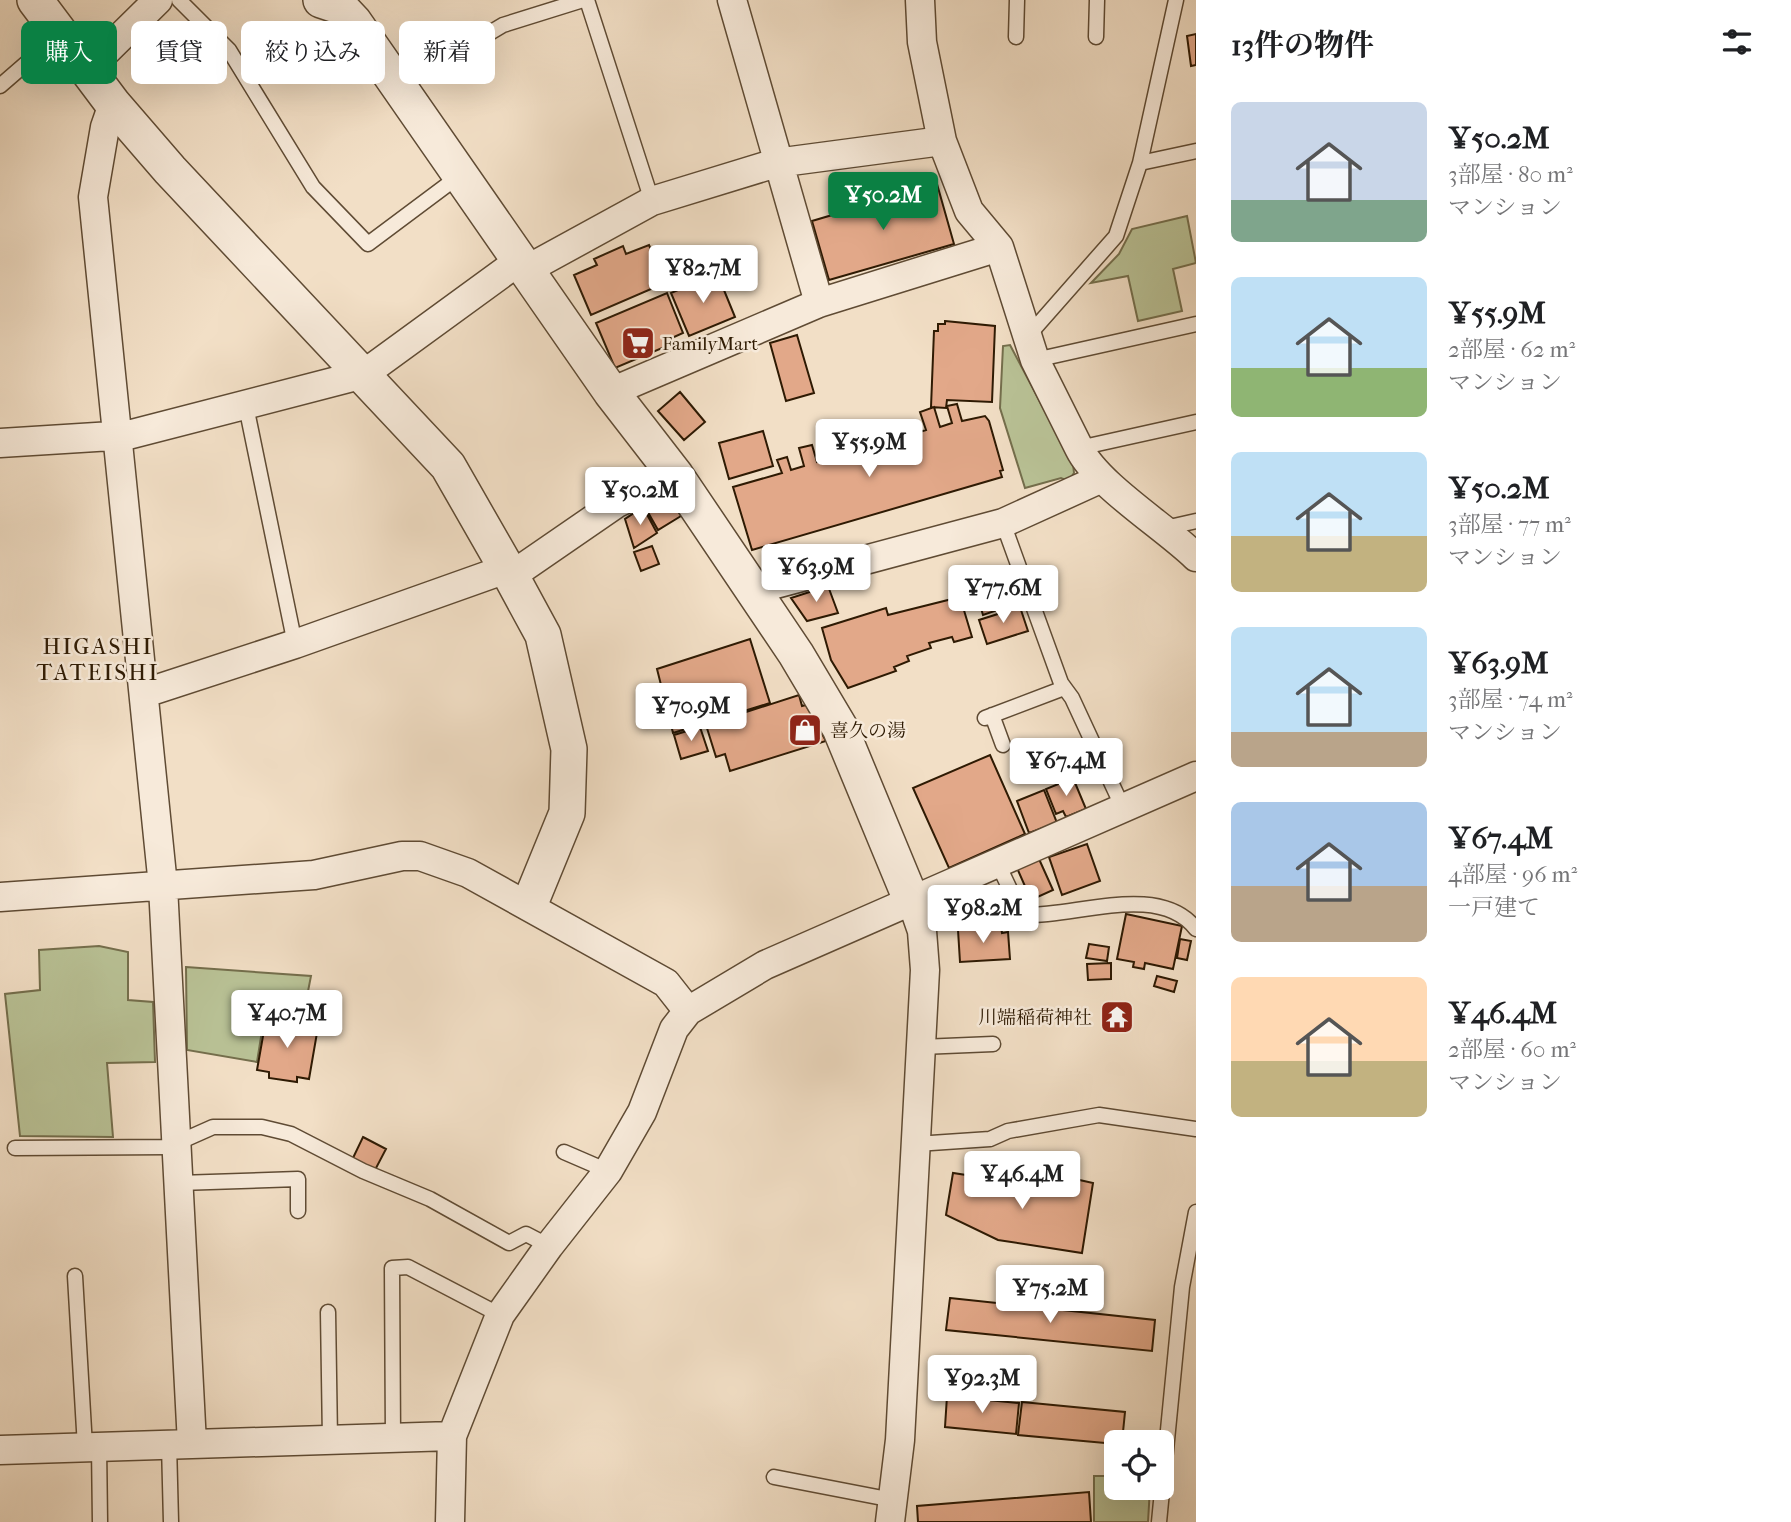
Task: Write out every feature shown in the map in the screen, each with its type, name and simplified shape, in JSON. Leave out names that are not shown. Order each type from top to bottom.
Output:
[{"type":"street","points":[[35,0],[52,21]]},
{"type":"street","points":[[117,40],[158,0]]},
{"type":"street","points":[[321,0],[339,6],[354,22],[611,392],[676,476],[804,665],[840,728],[912,902],[922,931],[925,952],[900,1440],[891,1511]]},
{"type":"street","points":[[732,0],[776,163],[819,303]]},
{"type":"street","points":[[920,0],[922,42],[942,141],[969,211],[999,247],[1031,348],[1079,448],[1086,462],[1102,478],[1165,528],[1196,557]]},
{"type":"street","points":[[98,84],[178,179],[448,466],[543,635],[569,749],[567,813],[531,901]]},
{"type":"street","points":[[113,104],[105,127],[93,197],[163,886],[179,1183],[180,1444]]},
{"type":"street","points":[[0,443],[117,436],[246,406],[364,374],[522,265],[652,201],[776,163],[942,141]]},
{"type":"street","points":[[611,392],[819,303],[999,247]]},
{"type":"street","points":[[145,693],[509,573],[617,503],[676,476]]},
{"type":"street","points":[[753,590],[1003,523],[1102,478]]},
{"type":"street","points":[[450,1522],[452,1436],[500,1315],[549,1246],[608,1171],[642,1112],[674,1029],[688,1011],[765,965],[1196,776]]},
{"type":"street","points":[[0,897],[314,875],[402,856],[420,856],[468,873],[531,901],[666,983],[688,1011]]},
{"type":"street","points":[[0,1450],[452,1436]]},
{"type":"lane","points":[[179,0],[229,50],[313,187],[368,244],[459,176]]},
{"type":"lane","points":[[398,87],[503,25],[585,0],[652,201]]},
{"type":"lane","points":[[1016,37],[1017,0]]},
{"type":"lane","points":[[1096,37],[1097,0]]},
{"type":"lane","points":[[1031,348],[1116,236],[1140,163],[1176,0]]},
{"type":"lane","points":[[0,86],[21,68]]},
{"type":"lane","points":[[1140,163],[1196,151]]},
{"type":"lane","points":[[1031,348],[1196,324]]},
{"type":"lane","points":[[246,406],[295,644]]},
{"type":"lane","points":[[1079,448],[1196,422]]},
{"type":"lane","points":[[1165,528],[1196,522]]},
{"type":"lane","points":[[1003,523],[1065,688],[1123,807]]},
{"type":"lane","points":[[1003,745],[988,716],[1065,688]]},
{"type":"lane","points":[[999,864],[1022,915],[1043,916],[1121,904],[1157,906],[1182,914],[1196,929]]},
{"type":"lane","points":[[921,1047],[993,1044]]},
{"type":"lane","points":[[916,1144],[990,1139],[1009,1131],[1099,1115],[1196,1129]]},
{"type":"lane","points":[[15,1148],[168,1147],[213,1127],[262,1127],[291,1134],[363,1171],[430,1199],[509,1243],[526,1234],[549,1246]]},
{"type":"lane","points":[[564,1152],[608,1171]]},
{"type":"lane","points":[[179,1183],[299,1179],[299,1211]]},
{"type":"lane","points":[[1159,1522],[1182,1287],[1196,1212]]},
{"type":"lane","points":[[393,1438],[393,1268],[408,1267],[500,1315]]},
{"type":"lane","points":[[75,1276],[100,1522]]},
{"type":"lane","points":[[328,1312],[330,1440]]},
{"type":"lane","points":[[171,1522],[180,1444]]},
{"type":"lane","points":[[774,1477],[891,1511]]},
{"type":"green space","points":[[1187,216],[1196,263],[1173,269],[1182,311],[1138,321],[1128,276],[1091,283],[1119,254],[1132,229]]},
{"type":"green space","points":[[1010,345],[1073,464],[1074,473],[1068,481],[1061,478],[1025,488],[1000,408],[1003,346]]},
{"type":"green space","points":[[99,946],[128,952],[128,1000],[153,1002],[155,1062],[107,1063],[113,1137],[20,1136],[5,994],[40,990],[39,950]]},
{"type":"green space","points":[[186,967],[311,976],[303,1017],[265,1012],[257,1062],[187,1050]]},
{"type":"green space","points":[[1094,1476],[1104,1476],[1104,1500],[1149,1500],[1148,1522],[1094,1522]]},
{"type":"building","points":[[1196,34],[1196,65],[1191,66],[1187,36]]},
{"type":"building","points":[[937,184],[954,244],[829,280],[812,221]]},
{"type":"building","points":[[649,245],[665,283],[591,315],[574,275],[597,265],[594,259],[623,246],[626,254]]},
{"type":"building","points":[[717,273],[735,317],[689,336],[671,293]]},
{"type":"building","points":[[667,293],[683,333],[665,341],[667,346],[615,368],[596,323]]},
{"type":"building","points":[[945,321],[995,326],[992,402],[947,400],[946,408],[931,407],[934,331],[938,331],[938,324],[945,324]]},
{"type":"building","points":[[797,335],[814,393],[786,401],[770,343]]},
{"type":"building","points":[[680,392],[705,422],[684,440],[658,411]]},
{"type":"building","points":[[957,404],[962,421],[985,416],[989,421],[1003,470],[1000,471],[1002,477],[752,550],[733,487],[782,473],[777,460],[787,457],[791,470],[804,466],[799,448],[812,445],[817,462],[926,430],[920,412],[934,407],[940,427],[952,423],[947,406]]},
{"type":"building","points":[[763,431],[773,466],[729,479],[719,443]]},
{"type":"building","points":[[663,497],[671,498],[681,516],[658,530],[645,507]]},
{"type":"building","points":[[643,507],[657,533],[634,548],[625,519]]},
{"type":"building","points":[[652,546],[659,564],[641,571],[634,552]]},
{"type":"building","points":[[828,586],[838,613],[807,621],[791,598]]},
{"type":"building","points":[[1013,587],[1018,603],[983,615],[978,598]]},
{"type":"building","points":[[960,597],[972,637],[954,642],[952,637],[929,643],[931,648],[907,656],[909,661],[894,667],[896,671],[848,688],[831,660],[822,628],[886,608],[888,615]]},
{"type":"building","points":[[1020,607],[1028,631],[987,644],[979,620]]},
{"type":"building","points":[[750,639],[770,703],[673,733],[657,669]]},
{"type":"building","points":[[799,695],[802,706],[806,705],[826,741],[730,771],[725,754],[716,757],[706,725]]},
{"type":"building","points":[[700,727],[708,751],[681,759],[674,735]]},
{"type":"building","points":[[990,755],[1025,834],[949,868],[913,788]]},
{"type":"building","points":[[1073,778],[1086,809],[1066,817],[1063,811],[1056,814],[1046,789]]},
{"type":"building","points":[[1044,790],[1057,823],[1029,833],[1017,801]]},
{"type":"building","points":[[1087,844],[1100,881],[1062,895],[1049,857]]},
{"type":"building","points":[[1039,859],[1053,890],[1031,900],[1017,868]]},
{"type":"building","points":[[992,892],[1004,920],[961,924],[954,908]]},
{"type":"building","points":[[1126,914],[1182,926],[1173,969],[1145,963],[1144,969],[1133,967],[1134,962],[1117,959]]},
{"type":"building","points":[[1001,927],[1002,933],[1008,932],[1010,959],[960,962],[958,930]]},
{"type":"building","points":[[1180,939],[1191,941],[1187,960],[1177,958]]},
{"type":"building","points":[[1089,944],[1109,947],[1107,961],[1086,958]]},
{"type":"building","points":[[1111,963],[1111,979],[1088,980],[1087,964]]},
{"type":"building","points":[[1157,976],[1177,981],[1174,992],[1154,986]]},
{"type":"building","points":[[1111,1013],[1121,1013],[1121,1021],[1111,1021]]},
{"type":"building","points":[[279,1018],[318,1027],[309,1079],[297,1077],[297,1082],[269,1078],[269,1072],[257,1070],[266,1019],[279,1021]]},
{"type":"building","points":[[363,1137],[386,1149],[375,1170],[352,1160]]},
{"type":"building","points":[[987,1171],[1005,1174],[1004,1181],[1073,1192],[1075,1179],[1093,1183],[1082,1253],[998,1240],[946,1215],[953,1173],[985,1178]]},
{"type":"building","points":[[950,1298],[1155,1320],[1152,1351],[946,1330]]},
{"type":"building","points":[[947,1396],[1019,1403],[1016,1434],[945,1427]]},
{"type":"building","points":[[1022,1402],[1125,1412],[1123,1430],[1104,1430],[1104,1443],[1018,1435]]},
{"type":"building","points":[[1089,1492],[1091,1522],[918,1522],[917,1506]]},
{"type":"place","name":"FamilyMart","points":[[638,343]]},
{"type":"place","name":"喜久の湯","points":[[805,730]]},
{"type":"place","name":"川端稲荷神社","points":[[1117,1017]]},
{"type":"district","name":"HIGASHI TATEISHI","points":[[98,659]]}]
